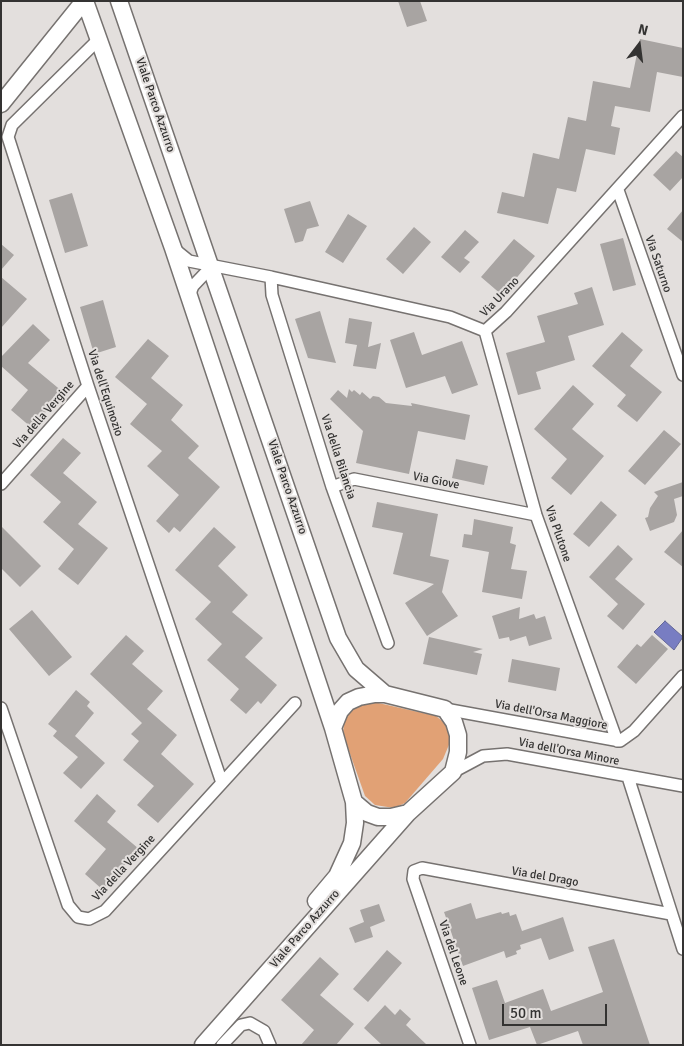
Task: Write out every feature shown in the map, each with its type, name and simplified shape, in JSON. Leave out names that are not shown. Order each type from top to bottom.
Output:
[{"type":"street","name":"Viale Parco Azzurro","points":[[84,1],[173,248],[333,728],[354,802],[355,823],[352,843],[337,876],[192,1045]]},
{"type":"street","points":[[1,104],[84,1]]},
{"type":"street","name":"Viale Parco Azzurro","points":[[119,1],[212,266],[338,638],[356,670],[385,694]]},
{"type":"street","name":"Via dell'Equinozio","points":[[98,40],[12,125],[8,138],[88,386],[222,783]]},
{"type":"street","name":"Via Urano","points":[[212,266],[271,277],[450,317],[485,331],[506,312],[683,116]]},
{"type":"street","name":"Via Saturno","points":[[618,190],[683,375]]},
{"type":"street","points":[[173,248],[189,261],[212,266]]},
{"type":"street","points":[[188,296],[193,286],[212,266]]},
{"type":"street","name":"Via della Bilancia","points":[[271,277],[272,296],[332,487],[388,643]]},
{"type":"street","name":"Via Plutone","points":[[485,331],[536,515],[617,741]]},
{"type":"street","name":"Via della Vergine","points":[[1,484],[88,386]]},
{"type":"street","name":"Via Giove","points":[[332,487],[354,479],[536,515]]},
{"type":"street","name":"Via dell'Orsa Maggiore","points":[[446,708],[617,741],[625,739],[683,676]]},
{"type":"street","name":"Viale Parco Azzurro","points":[[333,728],[340,711],[351,700],[365,695],[385,694],[446,708]]},
{"type":"street","name":"Via della Vergine","points":[[1,708],[68,905],[80,918],[92,918],[104,911],[295,703]]},
{"type":"street","points":[[446,708],[454,722],[458,735],[458,752],[453,772]]},
{"type":"street","name":"Via dell'Orsa Minore","points":[[453,772],[483,756],[507,754],[683,786]]},
{"type":"street","name":"Viale Parco Azzurro","points":[[203,1045],[408,813],[453,772]]},
{"type":"street","points":[[628,777],[683,949]]},
{"type":"street","points":[[354,802],[367,813],[378,817],[391,818],[408,813]]},
{"type":"street","name":"Via del Drago","points":[[414,870],[422,868],[671,914]]},
{"type":"street","name":"Via del Leone","points":[[414,870],[413,879],[470,1045]]},
{"type":"street","points":[[222,1045],[241,1025],[250,1023],[264,1031],[270,1045]]},
{"type":"shaded area","points":[[374,702],[436,716],[447,725],[451,740],[443,759],[405,803],[394,808],[375,805],[365,796],[343,734],[344,722],[351,709],[358,704]]},
{"type":"water","points":[[665,621],[683,637],[674,650],[654,632]]},
{"type":"building","points":[[398,1],[420,1],[427,21],[407,27]]},
{"type":"building","points":[[640,39],[683,48],[683,77],[657,72],[650,112],[615,106],[611,126],[620,128],[615,155],[586,149],[576,192],[557,188],[548,224],[497,213],[502,192],[524,197],[533,153],[559,159],[568,117],[586,121],[593,81],[630,88]]},
{"type":"building","points":[[676,151],[683,157],[683,177],[670,191],[653,175]]},
{"type":"building","points":[[72,193],[88,246],[65,253],[49,200]]},
{"type":"building","points":[[310,201],[319,226],[307,229],[303,241],[295,243],[284,209]]},
{"type":"building","points":[[683,210],[683,242],[667,229]]},
{"type":"building","points":[[348,214],[367,226],[343,263],[325,252]]},
{"type":"building","points":[[414,227],[431,242],[403,274],[386,259]]},
{"type":"building","points":[[465,230],[479,242],[464,258],[470,262],[460,273],[441,257]]},
{"type":"building","points":[[623,238],[636,285],[613,291],[600,244]]},
{"type":"building","points":[[514,239],[535,256],[502,295],[481,277]]},
{"type":"building","points":[[1,244],[14,255],[1,270]]},
{"type":"building","points":[[1,277],[27,299],[1,328]]},
{"type":"building","points":[[592,287],[604,325],[568,336],[575,360],[536,372],[541,389],[518,395],[506,353],[545,342],[537,316],[578,304],[574,293]]},
{"type":"building","points":[[103,300],[116,347],[94,354],[80,307]]},
{"type":"building","points":[[320,311],[336,363],[308,358],[295,319]]},
{"type":"building","points":[[349,318],[372,322],[368,347],[381,343],[376,369],[353,366],[357,345],[345,343]]},
{"type":"building","points":[[33,324],[50,340],[28,363],[63,392],[32,428],[11,410],[28,390],[1,366],[1,357]]},
{"type":"building","points":[[414,332],[422,355],[462,341],[478,385],[452,394],[445,376],[406,388],[390,340]]},
{"type":"building","points":[[622,332],[643,350],[630,366],[662,392],[637,422],[617,406],[626,395],[592,366]]},
{"type":"building","points":[[148,339],[169,356],[151,378],[183,405],[171,420],[199,446],[188,458],[220,487],[180,532],[174,527],[169,533],[156,521],[179,495],[147,466],[162,451],[130,424],[147,404],[115,377]]},
{"type":"building","points":[[573,385],[594,404],[572,429],[604,456],[571,495],[551,478],[567,459],[534,429]]},
{"type":"building","points":[[349,389],[352,392],[354,390],[360,395],[362,392],[370,399],[373,396],[379,397],[386,403],[412,406],[411,403],[470,415],[465,440],[418,431],[409,474],[356,463],[363,431],[330,399],[338,390],[347,398]]},
{"type":"building","points":[[664,430],[681,444],[645,485],[628,471]]},
{"type":"building","points":[[63,438],[81,453],[63,473],[97,502],[78,524],[108,548],[78,585],[58,569],[74,549],[43,522],[61,502],[30,475]]},
{"type":"building","points":[[456,459],[488,466],[484,485],[452,478]]},
{"type":"building","points":[[683,482],[683,496],[674,499],[677,515],[674,522],[650,531],[645,518],[648,517],[650,508],[658,496],[654,492]]},
{"type":"building","points":[[601,501],[617,515],[589,547],[573,534]]},
{"type":"building","points":[[377,502],[438,514],[430,556],[449,560],[442,592],[458,616],[427,636],[405,603],[434,584],[393,574],[403,533],[372,527]]},
{"type":"building","points":[[474,519],[513,527],[510,543],[516,545],[511,569],[527,571],[522,599],[482,592],[489,552],[462,547],[464,534],[472,535]]},
{"type":"building","points":[[1,526],[41,566],[20,587],[1,568]]},
{"type":"building","points":[[214,527],[236,547],[218,566],[248,595],[232,612],[263,638],[245,657],[277,685],[261,704],[258,701],[246,714],[230,700],[239,689],[207,660],[222,644],[195,619],[211,602],[175,570]]},
{"type":"building","points":[[683,530],[683,567],[664,552]]},
{"type":"building","points":[[618,545],[633,559],[615,579],[645,604],[623,630],[607,616],[618,604],[589,577]]},
{"type":"building","points":[[520,607],[519,619],[534,614],[536,619],[545,616],[552,639],[529,646],[526,636],[510,641],[509,637],[499,639],[492,616]]},
{"type":"building","points":[[32,610],[72,657],[49,676],[9,629]]},
{"type":"building","points":[[126,635],[144,651],[132,664],[163,691],[147,709],[177,735],[161,754],[194,784],[158,823],[137,805],[154,786],[123,760],[139,741],[131,734],[142,723],[90,674]]},
{"type":"building","points":[[652,635],[668,649],[636,684],[617,667],[637,644],[641,647]]},
{"type":"building","points":[[429,637],[483,649],[473,652],[482,654],[477,675],[423,664]]},
{"type":"building","points":[[512,659],[560,668],[556,691],[508,682]]},
{"type":"building","points":[[76,690],[90,702],[87,706],[94,713],[75,736],[105,763],[81,789],[63,773],[78,757],[53,736],[57,731],[48,724]]},
{"type":"building","points":[[97,794],[116,811],[107,822],[139,849],[103,890],[85,874],[106,849],[74,821]]},
{"type":"building","points":[[471,903],[476,919],[501,912],[502,914],[509,912],[510,916],[516,914],[522,931],[563,917],[574,951],[549,960],[541,938],[520,945],[521,949],[516,951],[517,954],[506,958],[504,951],[463,966],[444,912]]},
{"type":"building","points":[[379,904],[385,921],[370,927],[373,937],[355,943],[349,928],[364,922],[360,910]]},
{"type":"building","points":[[614,939],[650,1045],[583,1045],[578,1031],[537,1045],[530,1027],[489,1040],[472,988],[497,980],[505,1003],[543,989],[551,1011],[603,992],[588,947]]},
{"type":"building","points":[[387,950],[402,963],[368,1002],[353,989]]},
{"type":"building","points":[[320,957],[339,974],[320,995],[354,1024],[336,1045],[301,1045],[314,1030],[281,1000]]},
{"type":"building","points":[[385,1005],[395,1015],[400,1009],[411,1019],[406,1025],[427,1045],[382,1045],[364,1028]]}]
